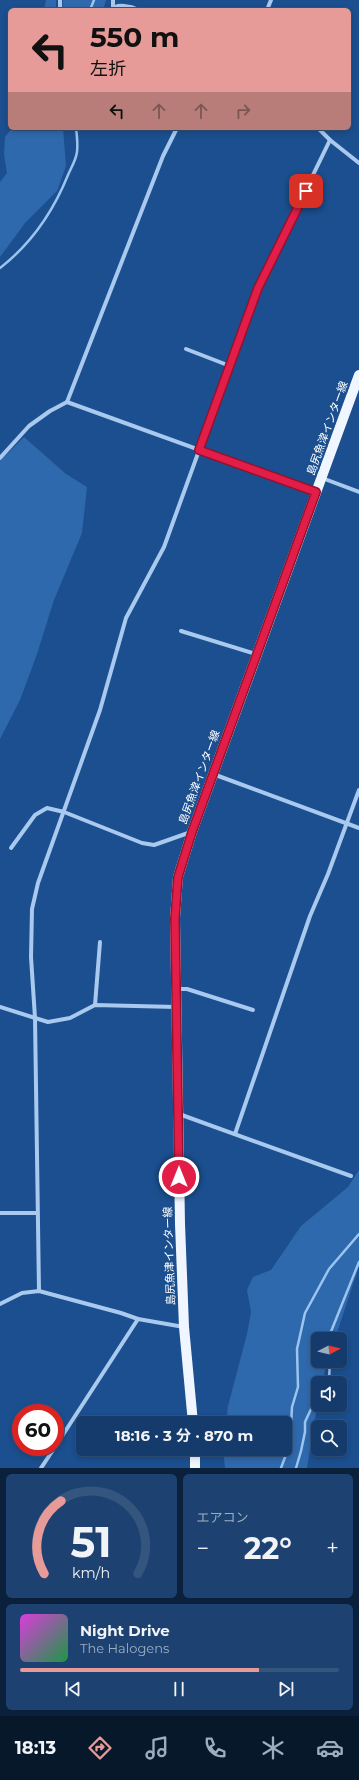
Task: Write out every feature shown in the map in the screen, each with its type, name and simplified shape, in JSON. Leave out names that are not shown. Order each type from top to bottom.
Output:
[{"type":"main road","name":"島尻魚津インター線","points":[[192,1416],[184,1327],[180,1224],[176,1007],[176,893],[180,870],[192,832],[359,375]]},
{"type":"main road","points":[[195,1468],[196,1456]]},
{"type":"street","points":[[115,8],[122,6],[130,8]]},
{"type":"street","points":[[0,458],[29,426],[67,402],[160,163],[176,130]]},
{"type":"street","points":[[320,130],[359,163]]},
{"type":"street","points":[[39,1291],[35,1018],[31,957],[32,910],[46,859],[100,710],[126,618],[164,547],[258,288],[330,140]]},
{"type":"street","points":[[186,349],[230,366]]},
{"type":"street","points":[[67,402],[316,492]]},
{"type":"street","points":[[322,478],[359,492]]},
{"type":"street","points":[[181,631],[257,654]]},
{"type":"street","points":[[213,774],[359,828]]},
{"type":"street","points":[[235,1134],[310,916],[359,790]]},
{"type":"street","points":[[11,848],[35,815],[41,810],[47,808],[64,812],[142,843],[154,845],[192,832]]},
{"type":"street","points":[[95,1005],[100,942]]},
{"type":"street","points":[[176,989],[187,989],[253,1010]]},
{"type":"street","points":[[0,1007],[48,1022],[70,1018],[95,1005],[176,1007]]},
{"type":"street","points":[[179,1114],[351,1176]]},
{"type":"street","points":[[0,1213],[37,1213]]},
{"type":"street","points":[[0,1304],[22,1293],[39,1291],[138,1319],[184,1327]]},
{"type":"street","points":[[64,1433],[138,1319]]},
{"type":"street","points":[[41,1468],[49,1456]]},
{"type":"shaded area","points":[[46,0],[56,0],[56,8],[44,8]]},
{"type":"shaded area","points":[[63,0],[106,0],[104,8],[62,8]]},
{"type":"shaded area","points":[[10,130],[63,130],[66,166],[57,191],[25,223],[0,257],[0,182],[7,173],[4,155],[5,137]]},
{"type":"shaded area","points":[[24,437],[66,474],[87,487],[82,533],[54,600],[37,654],[20,700],[0,739],[0,458],[6,455]]},
{"type":"shaded area","points":[[359,1170],[359,1266],[337,1332],[311,1332],[311,1368],[325,1368],[324,1376],[311,1376],[311,1412],[316,1412],[315,1420],[311,1420],[311,1444],[307,1468],[225,1468],[224,1456],[292,1456],[292,1416],[227,1416],[251,1312],[247,1290],[253,1277],[271,1270],[301,1226],[348,1187]]},
{"type":"waterway","points":[[91,8],[94,0]]},
{"type":"waterway","points":[[0,268],[22,249],[40,226],[55,202],[76,155],[76,130]]},
{"type":"waterway","points":[[281,1468],[290,1444],[292,1407],[298,1387],[297,1349],[305,1313],[329,1269],[359,1234]]},
{"type":"waterway","points":[[331,1332],[359,1262]]},
{"type":"waterway","points":[[329,1376],[330,1368]]},
{"type":"waterway","points":[[296,1468],[305,1432],[305,1422],[311,1409]]},
{"type":"route","points":[[179,1177],[175,918],[178,877],[192,832],[316,492],[199,450],[258,288],[306,191]]}]
